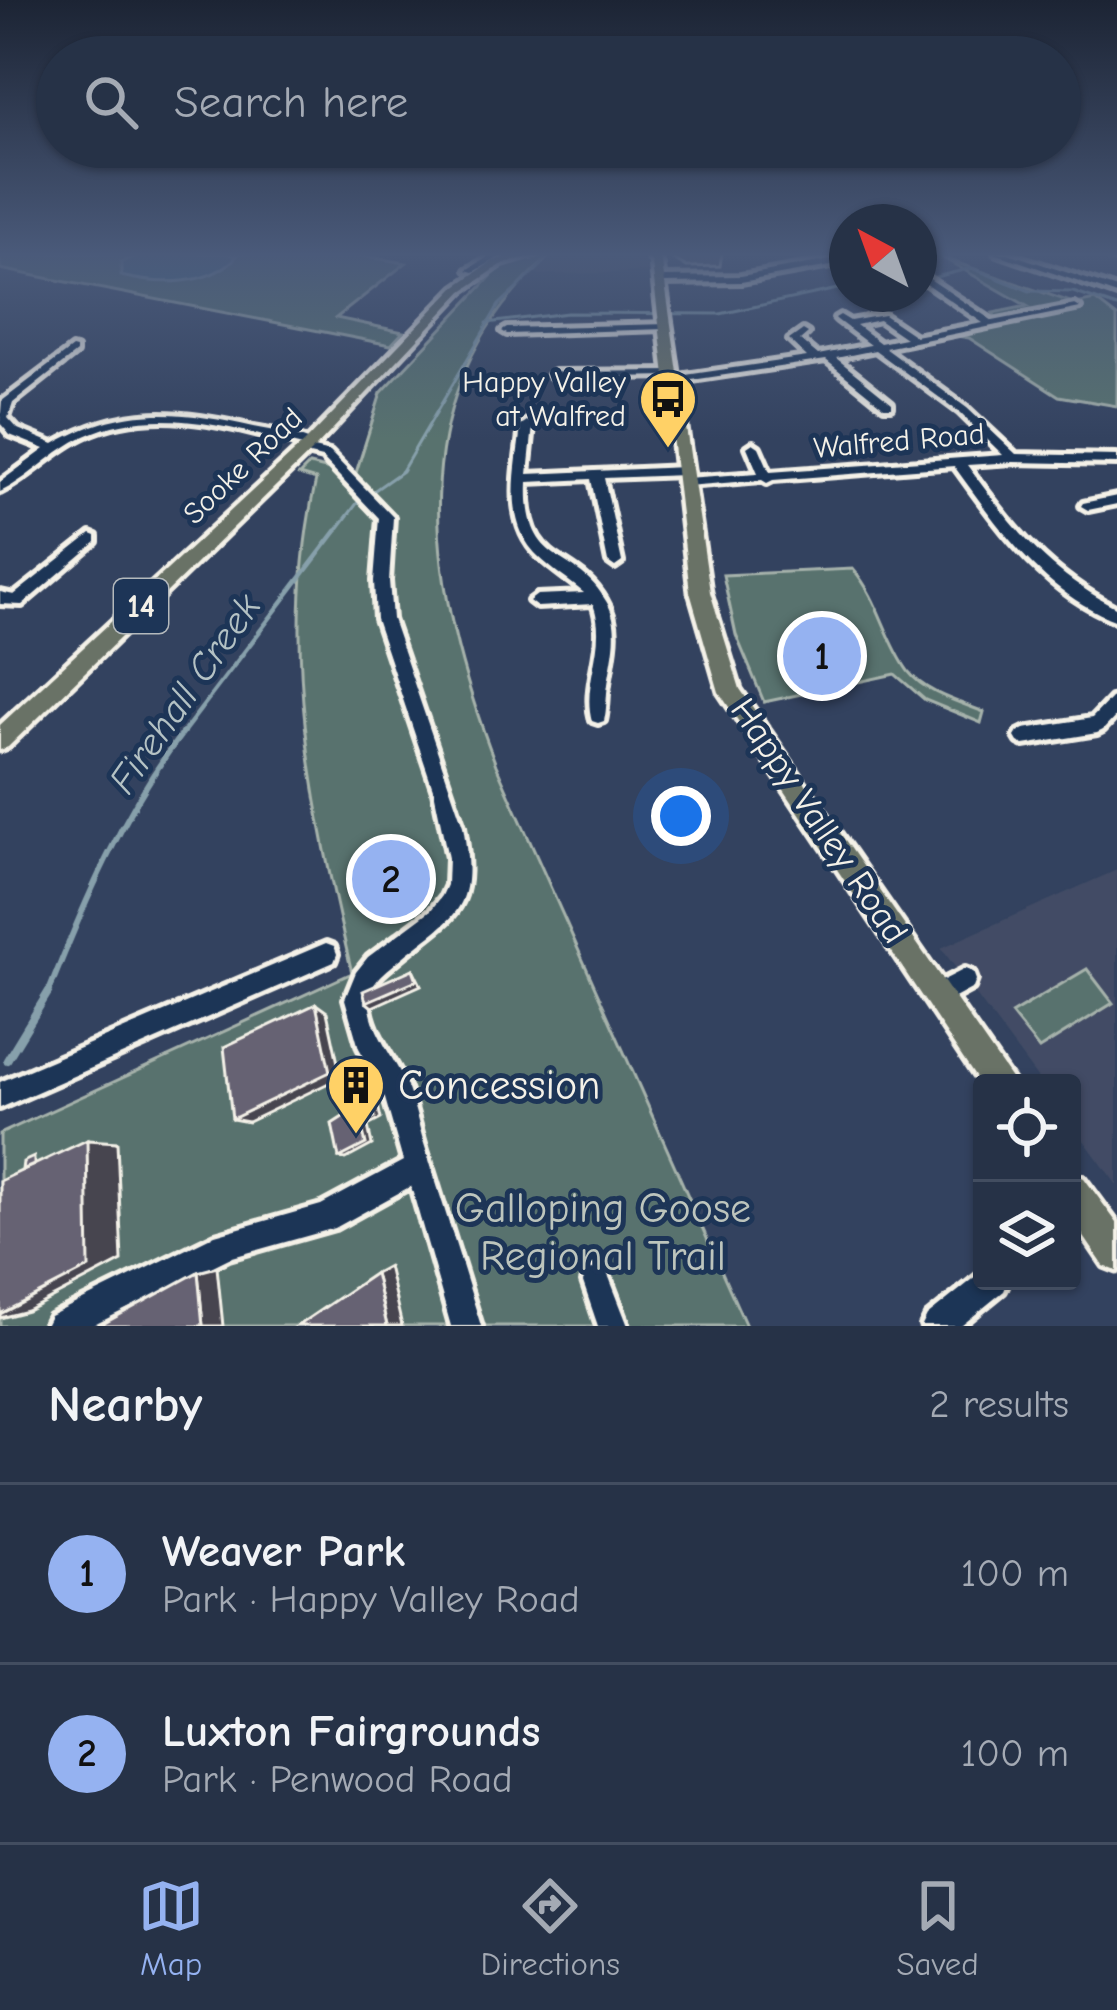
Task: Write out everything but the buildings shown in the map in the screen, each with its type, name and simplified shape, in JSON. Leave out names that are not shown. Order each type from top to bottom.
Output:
[{"type":"main road","name":"Sooke Road","points":[[0,740],[308,447],[434,315]]},
{"type":"main road","name":"Happy Valley Road","points":[[664,315],[708,630],[730,692],[992,1074]]},
{"type":"main road","points":[[1081,1212],[1117,1253]]},
{"type":"street","points":[[978,315],[991,324]]},
{"type":"street","points":[[554,375],[671,376],[821,357],[1039,315]]},
{"type":"street","points":[[853,322],[881,317],[914,339]]},
{"type":"street","points":[[839,318],[963,410],[1013,458]]},
{"type":"street","points":[[507,331],[665,326]]},
{"type":"street","points":[[803,332],[794,340],[888,405]]},
{"type":"street","points":[[52,447],[14,432],[2,418],[8,401],[72,351]]},
{"type":"street","points":[[0,488],[52,447],[85,429],[146,412],[181,413],[326,455],[386,517],[384,616],[428,745],[459,867],[451,904],[374,964],[357,999],[370,1048],[393,1083],[466,1326]]},
{"type":"street","points":[[527,425],[522,514],[533,544],[597,598],[607,620],[595,692],[598,716]]},
{"type":"street","points":[[753,447],[767,479]]},
{"type":"street","name":"Walfred Road","points":[[523,478],[767,479],[1013,458],[1116,461]]},
{"type":"street","points":[[957,461],[1035,565],[1066,591],[1117,615]]},
{"type":"street","points":[[597,475],[615,562]]},
{"type":"street","points":[[1088,506],[1117,500]]},
{"type":"street","points":[[0,598],[17,601],[91,539]]},
{"type":"street","points":[[537,601],[597,598]]},
{"type":"street","points":[[1024,737],[1097,725],[1117,703]]},
{"type":"street","points":[[0,1095],[326,954]]},
{"type":"street","points":[[938,995],[965,980]]},
{"type":"street","points":[[60,1326],[225,1245],[325,1218],[418,1168]]},
{"type":"street","points":[[597,1282],[613,1326]]},
{"type":"street","points":[[937,1326],[983,1290]]},
{"type":"shaded area","points":[[1117,870],[1117,1185],[1081,1136],[1081,1074],[1034,1074],[941,948]]},
{"type":"green space","points":[[236,315],[340,315],[336,318],[403,332],[391,345]]},
{"type":"green space","name":"Galloping Goose Regional Trail","points":[[455,315],[497,315],[465,369],[446,432],[439,497],[442,563],[454,631],[496,765],[746,1326],[0,1326],[0,1134],[352,973],[325,851],[306,728],[300,605],[316,480],[299,475],[309,465],[355,476],[381,393]]},
{"type":"green space","points":[[994,315],[1114,315],[1117,406],[1059,396],[969,338],[957,336],[999,322]]},
{"type":"green space","points":[[853,569],[908,671],[933,691],[984,712],[981,723],[925,700],[895,674],[764,702],[736,635],[723,575]]},
{"type":"green space","points":[[1087,969],[1113,1003],[1039,1049],[1011,1014]]},
{"type":"waterway","name":"Firehall Creek","points":[[489,323],[493,315]]},
{"type":"waterway","points":[[489,323],[552,315]]},
{"type":"waterway","name":"Firehall Creek","points":[[372,492],[402,471],[489,323]]},
{"type":"waterway","name":"Firehall Creek","points":[[334,534],[361,498]]},
{"type":"waterway","name":"Firehall Creek","points":[[181,735],[336,531]]},
{"type":"waterway","name":"Firehall Creek","points":[[48,994],[123,826],[183,732]]},
{"type":"waterway","name":"Firehall Creek","points":[[7,1060],[49,991]]},
{"type":"place","name":"Happy Valley at Walfred","points":[[668,450]]},
{"type":"place","name":"Weaver Park","points":[[822,656]]},
{"type":"place","name":"Luxton Fairgrounds","points":[[391,879]]},
{"type":"place","name":"Concession","points":[[356,1136]]}]
